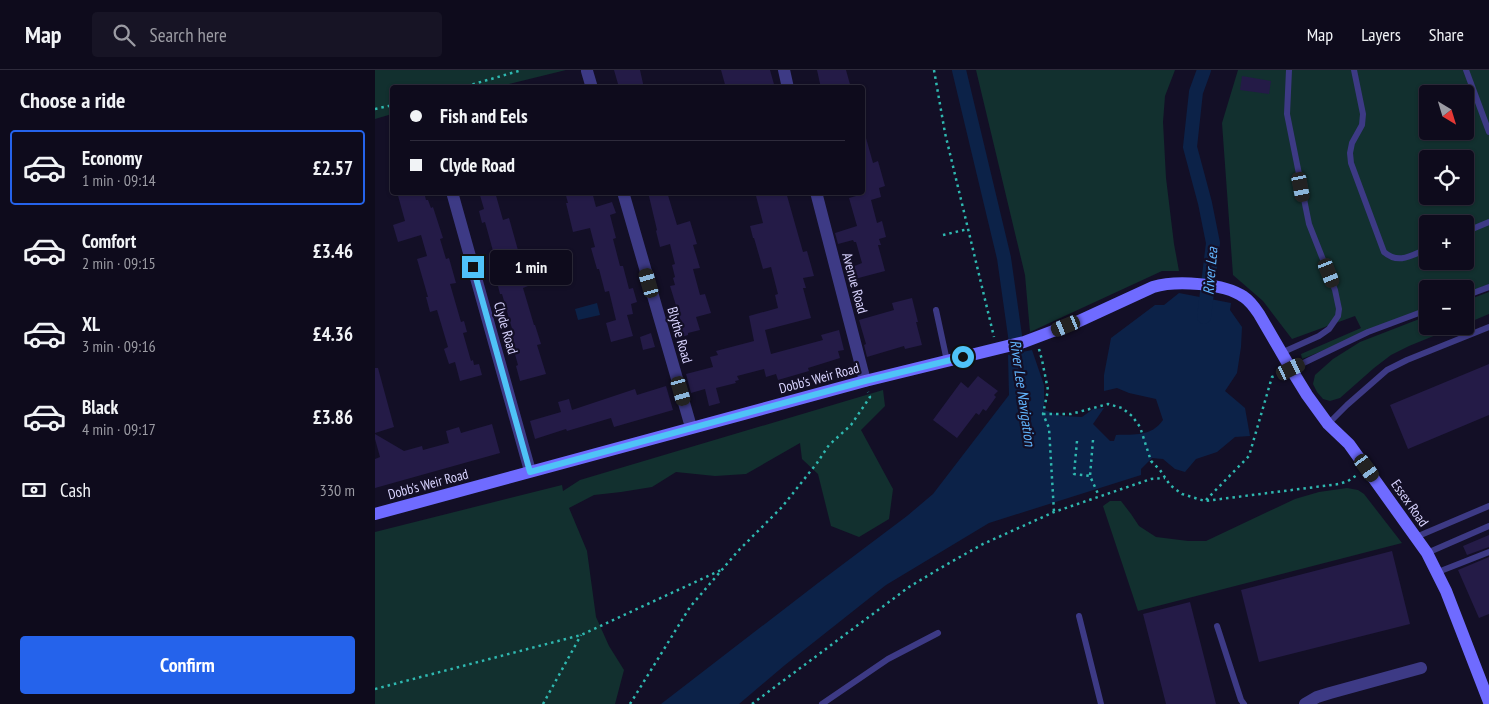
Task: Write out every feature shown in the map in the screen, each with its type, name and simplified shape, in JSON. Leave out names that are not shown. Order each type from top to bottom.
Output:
[{"type":"street","points":[[784,70],[787,85]]},
{"type":"street","points":[[587,71],[591,85]]},
{"type":"street","name":"Clyde Road","points":[[453,195],[530,472]]},
{"type":"street","name":"Blythe Road","points":[[624,195],[691,428]]},
{"type":"street","name":"Avenue Road","points":[[817,195],[865,381]]},
{"type":"street","name":"Dobb's Weir Road","points":[[375,514],[865,381],[1032,339],[1077,322],[1153,286],[1195,283],[1235,292],[1249,301],[1259,314]]},
{"type":"street","name":"Essex Road","points":[[1259,314],[1291,369],[1328,424],[1349,444],[1427,552],[1438,572],[1489,702]]},
{"type":"street","points":[[1305,704],[1317,697],[1421,668]]},
{"type":"lane","points":[[1281,353],[1319,336],[1329,329],[1338,316],[1339,309],[1335,290],[1309,224],[1287,114],[1289,70]]},
{"type":"lane","points":[[1354,70],[1363,114],[1362,125],[1352,143],[1351,163],[1384,252],[1390,257],[1397,259],[1407,258],[1419,253]]},
{"type":"lane","points":[[1466,70],[1489,132]]},
{"type":"lane","points":[[1474,228],[1489,222]]},
{"type":"lane","points":[[1474,293],[1489,287]]},
{"type":"lane","points":[[936,310],[947,361]]},
{"type":"lane","points":[[1291,369],[1369,332],[1419,313]]},
{"type":"lane","points":[[1328,424],[1387,370],[1489,326]]},
{"type":"lane","points":[[1416,537],[1489,506]]},
{"type":"lane","points":[[1427,552],[1489,526]]},
{"type":"lane","points":[[1438,572],[1489,552]]},
{"type":"lane","points":[[1079,616],[1101,704]]},
{"type":"lane","points":[[1217,626],[1241,700],[1244,704]]},
{"type":"lane","points":[[822,704],[888,659],[938,633]]},
{"type":"path","points":[[470,85],[522,70]]},
{"type":"path","points":[[934,70],[945,133],[997,348]]},
{"type":"path","points":[[375,109],[390,106]]},
{"type":"path","points":[[943,235],[969,229]]},
{"type":"path","points":[[1032,339],[1042,360],[1048,390],[1043,414],[1049,428],[1054,512]]},
{"type":"path","points":[[1205,501],[1249,456],[1272,377],[1291,369]]},
{"type":"path","points":[[630,704],[690,607],[738,551],[782,506],[829,445],[851,425],[870,397],[865,381]]},
{"type":"path","points":[[1043,414],[1071,414],[1109,404],[1123,408],[1140,427],[1151,461],[1170,485],[1182,494],[1205,501],[1339,484],[1367,468]]},
{"type":"path","points":[[1093,440],[1090,476],[1099,496]]},
{"type":"path","points":[[1077,441],[1074,474],[1090,476]]},
{"type":"path","points":[[752,704],[909,587],[983,544],[1054,512],[1151,478],[1165,478]]},
{"type":"path","points":[[375,690],[581,635],[722,570]]},
{"type":"path","points":[[543,704],[581,635]]},
{"type":"green space","points":[[375,70],[566,70],[505,85],[390,85],[390,115],[375,119]]},
{"type":"green space","points":[[976,70],[1175,70],[1165,96],[1163,122],[1166,178],[1179,271],[1162,271],[1030,332],[1025,275]]},
{"type":"green space","points":[[1238,70],[1489,70],[1489,284],[1474,290],[1474,280],[1419,280],[1419,312],[1302,359],[1301,354],[1361,328],[1355,316],[1292,339],[1263,301],[1233,275],[1222,123]]},
{"type":"green space","points":[[1489,292],[1489,314],[1474,320],[1474,298]]},
{"type":"green space","points":[[1419,319],[1419,335],[1436,335],[1391,355],[1340,398],[1330,401],[1323,399],[1313,384],[1315,375],[1333,359],[1360,342]]},
{"type":"green space","points":[[883,390],[885,406],[861,430],[893,489],[889,519],[859,537],[831,526],[818,474],[802,459],[800,443],[746,474],[715,476],[676,472],[652,487],[594,495],[569,508],[587,551],[596,617],[609,646],[624,670],[615,704],[375,704],[375,532],[562,485],[563,491],[580,480]]},
{"type":"green space","points":[[1347,488],[1358,490],[1364,494],[1402,543],[1138,611],[1103,506],[1110,501],[1121,501],[1139,526],[1156,537],[1206,541],[1295,499],[1319,492]]},
{"type":"water","points":[[1179,293],[1231,303],[1230,310],[1242,327],[1241,347],[1237,373],[1225,391],[1245,408],[1250,436],[1235,437],[1217,452],[1196,459],[1185,472],[1175,469],[1163,459],[1152,458],[1141,469],[1141,475],[989,523],[886,585],[739,704],[661,704],[907,516],[933,494],[1009,395],[1008,355],[1032,350],[1044,385],[1044,410],[1062,416],[1082,417],[1093,409],[1104,408],[1093,424],[1110,441],[1114,441],[1116,435],[1142,434],[1153,429],[1163,420],[1156,399],[1129,393],[1117,388],[1104,391],[1104,375],[1111,338],[1155,305],[1164,305]]},
{"type":"water","points":[[597,303],[600,315],[578,320],[575,309]]},
{"type":"building","points":[[614,70],[640,70],[643,85],[618,84]]},
{"type":"building","points":[[721,70],[770,70],[774,85],[725,85]]},
{"type":"building","points":[[817,70],[846,70],[850,85],[820,85]]},
{"type":"building","points":[[1242,76],[1271,81],[1269,94],[1240,90]]},
{"type":"building","points":[[865,138],[873,163],[878,161],[885,186],[879,188],[881,197],[871,200],[877,223],[882,221],[886,237],[879,239],[881,245],[878,245],[885,271],[847,281],[845,270],[862,263],[856,242],[853,240],[838,244],[835,233],[857,226],[849,198],[865,195]]},
{"type":"building","points":[[398,195],[425,195],[431,208],[433,207],[443,238],[440,239],[446,259],[449,258],[456,283],[450,284],[461,322],[464,321],[467,332],[463,333],[471,361],[473,360],[474,365],[479,364],[482,375],[460,381],[455,362],[449,364],[444,349],[448,347],[437,310],[430,312],[426,297],[428,297],[417,259],[427,256],[421,235],[398,242],[393,225],[405,221]]},
{"type":"building","points":[[480,195],[496,195],[503,220],[509,218],[528,286],[523,288],[541,344],[537,345],[546,374],[520,381],[516,366],[518,365],[509,333],[513,332],[497,282],[501,280],[485,222],[482,223],[479,211],[484,209]]},
{"type":"building","points":[[566,195],[593,195],[596,207],[612,202],[616,213],[610,215],[616,238],[613,239],[620,266],[623,266],[629,289],[633,288],[637,302],[631,304],[633,314],[627,315],[633,336],[611,342],[606,323],[616,320],[609,291],[605,292],[591,248],[595,247],[590,228],[573,232],[566,203],[568,203]]},
{"type":"building","points":[[649,195],[668,195],[677,225],[690,221],[697,244],[693,245],[700,268],[693,269],[700,295],[705,294],[711,313],[696,317],[700,330],[675,339],[672,328],[682,325],[670,286],[675,285],[672,265],[675,264],[670,244],[660,247]]},
{"type":"building","points":[[756,195],[787,195],[803,252],[807,251],[814,276],[803,278],[806,288],[803,288],[811,318],[765,330],[771,354],[823,340],[821,335],[839,330],[844,350],[838,351],[840,358],[808,368],[809,371],[778,380],[776,374],[766,377],[764,369],[737,376],[739,380],[735,381],[736,383],[716,388],[720,403],[709,406],[705,389],[691,393],[686,374],[713,367],[710,357],[718,355],[716,351],[754,341],[749,316],[778,308],[775,295],[778,294],[771,267],[763,269],[750,226],[763,223]]},
{"type":"building","points":[[912,298],[922,345],[905,349],[904,346],[867,357],[864,345],[866,344],[859,320],[894,310],[892,303]]},
{"type":"building","points":[[651,333],[655,347],[643,350],[640,337]]},
{"type":"building","points":[[1489,364],[1489,415],[1408,449],[1390,405]]},
{"type":"building","points":[[375,368],[378,368],[394,427],[375,433]]},
{"type":"building","points":[[978,376],[998,391],[994,395],[996,397],[986,411],[983,409],[979,415],[976,413],[957,438],[933,420],[961,382],[968,388]]},
{"type":"building","points":[[666,386],[673,410],[614,427],[611,418],[535,439],[530,421],[561,412],[558,402],[569,399],[572,410],[635,389],[637,395]]},
{"type":"building","points":[[492,424],[500,453],[375,488],[375,459],[380,457],[375,434],[404,451],[422,446],[423,450],[449,443],[446,431],[459,427],[461,433]]},
{"type":"building","points":[[1489,535],[1489,547],[1467,555],[1463,546]]},
{"type":"building","points":[[1392,551],[1410,624],[1259,662],[1241,590]]},
{"type":"building","points":[[1489,557],[1489,614],[1479,618],[1458,570]]},
{"type":"building","points":[[1190,602],[1216,704],[1166,704],[1143,614]]},
{"type":"waterway","name":"River Lee Navigation","points":[[959,70],[1004,258],[1020,371]]},
{"type":"waterway","name":"River Lea","points":[[1204,70],[1196,92],[1190,147],[1205,203],[1213,243],[1204,317]]},
{"type":"route","points":[[473,267],[530,472],[865,381],[963,357]]}]
